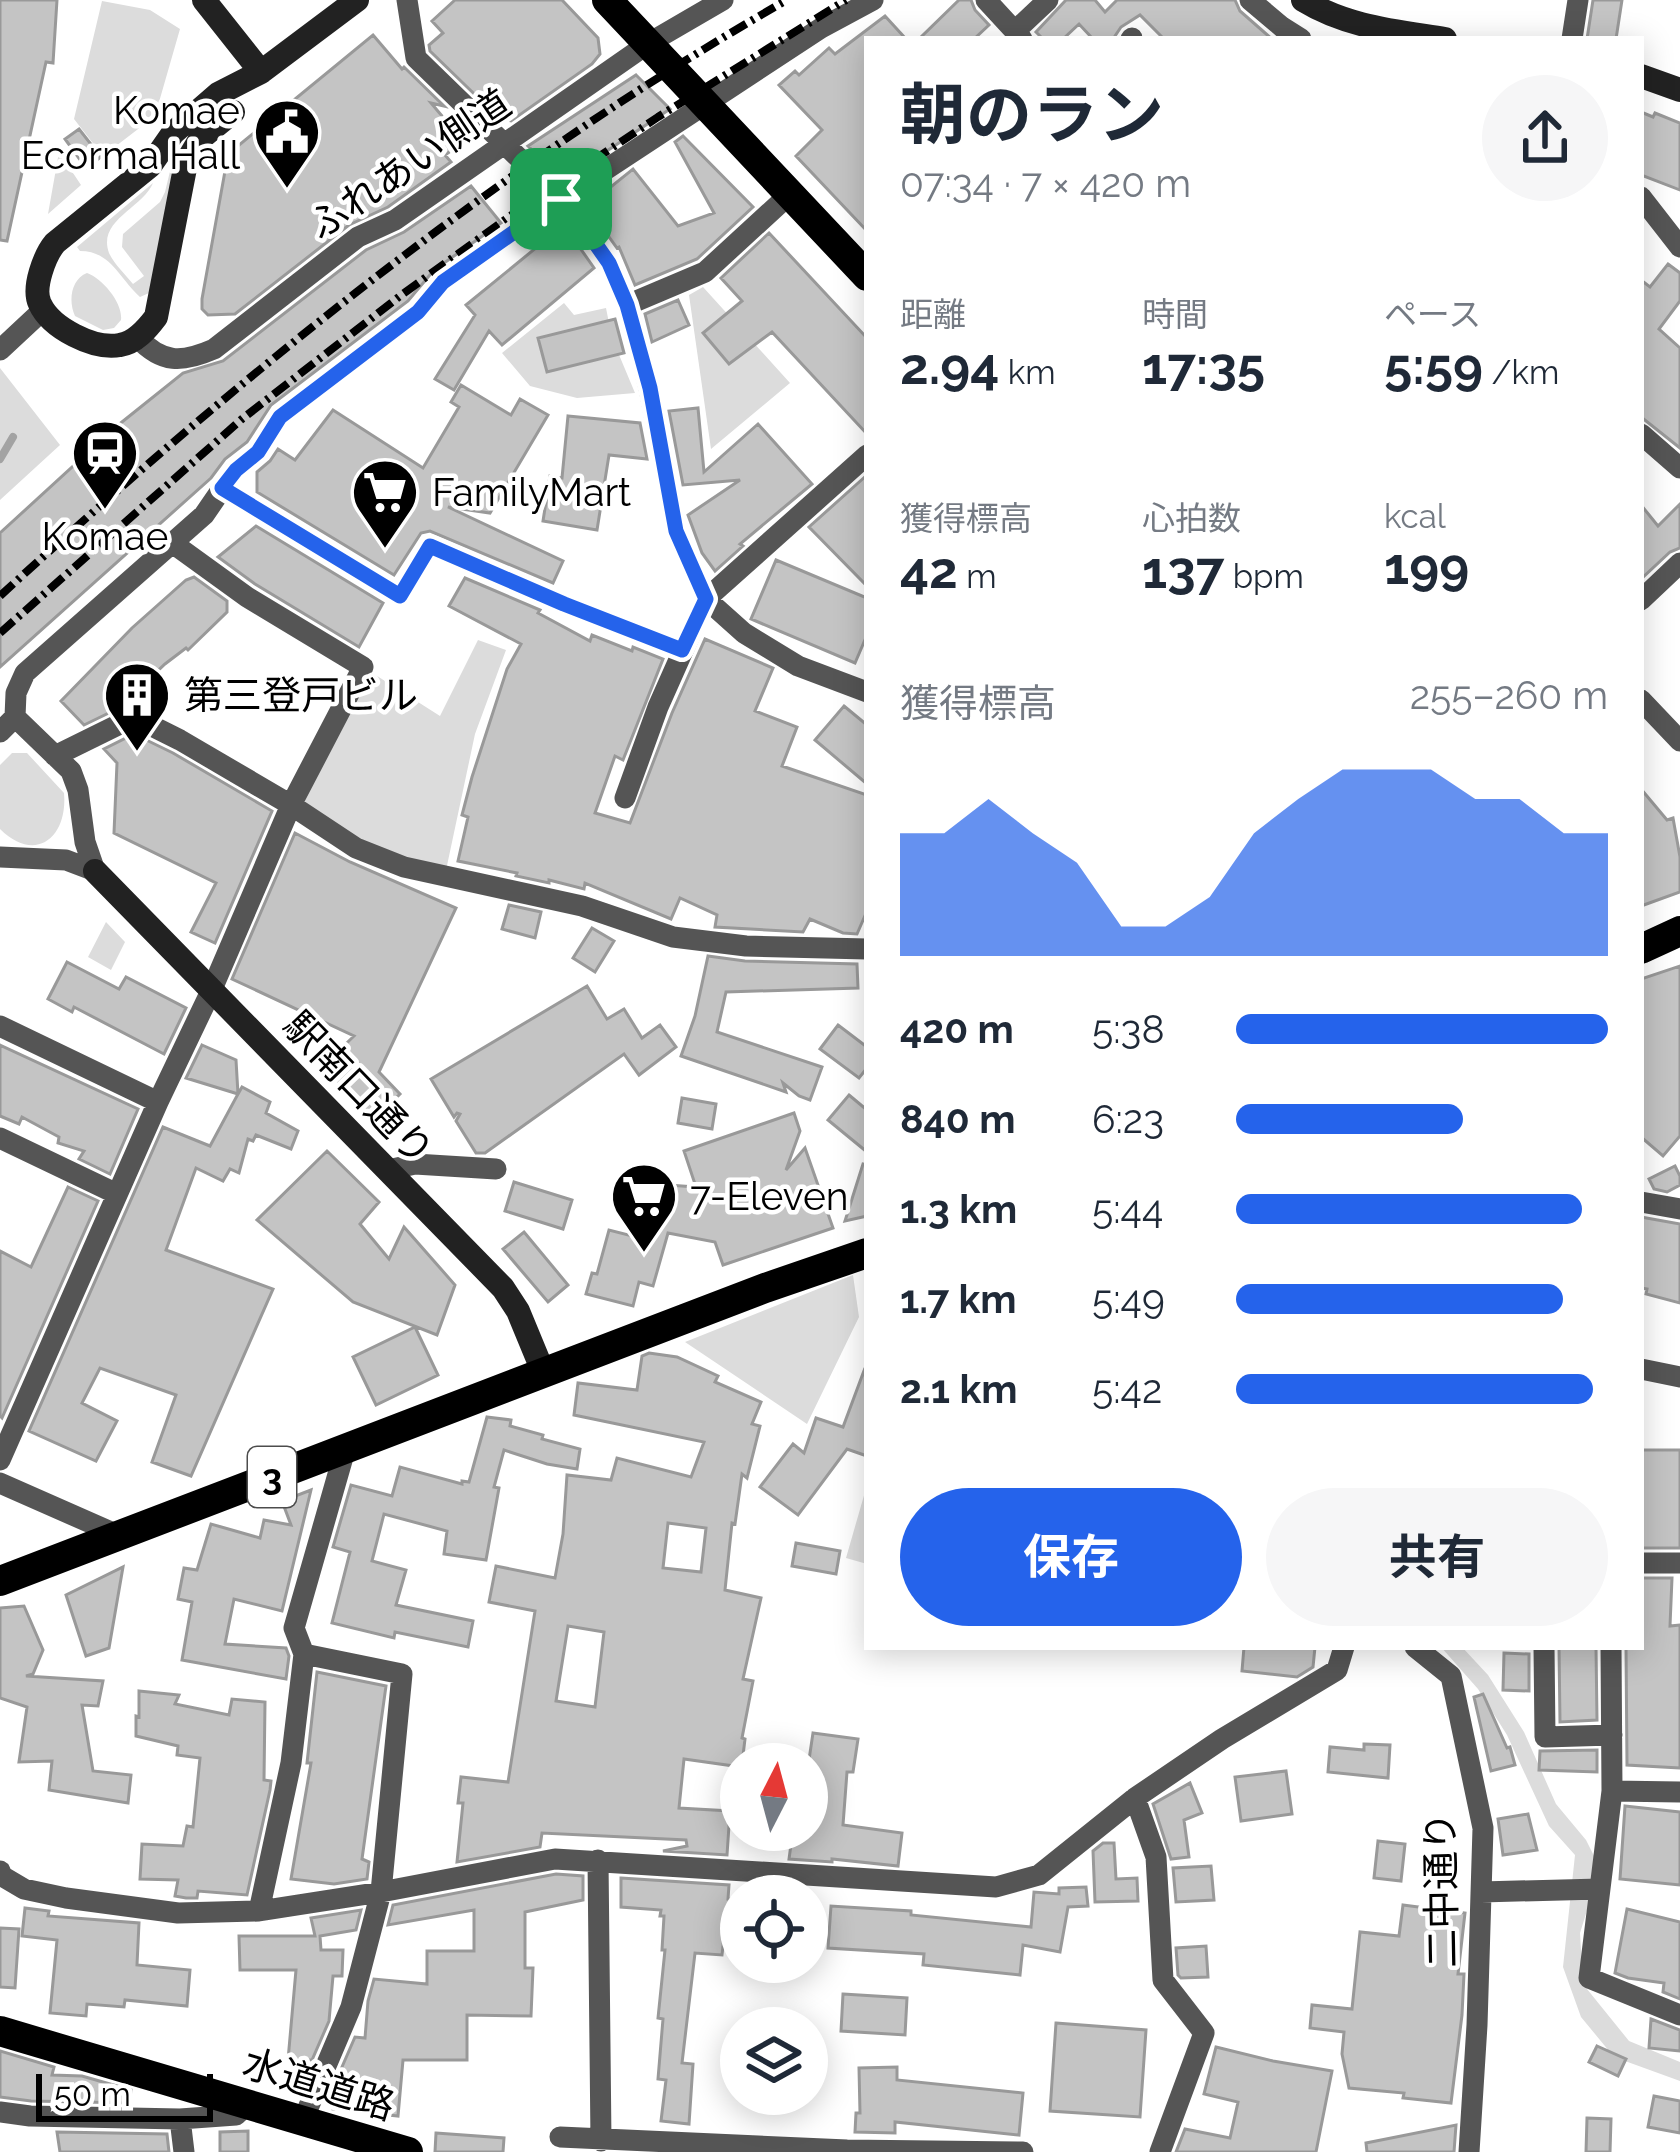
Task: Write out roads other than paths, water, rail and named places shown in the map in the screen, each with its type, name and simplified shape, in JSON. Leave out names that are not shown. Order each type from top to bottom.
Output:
[{"type":"main road","points":[[608,0],[864,273]]},
{"type":"main road","points":[[1644,948],[1680,931]]},
{"type":"main road","name":"3","points":[[0,1581],[864,1254]]},
{"type":"main road","name":"水道道路","points":[[0,2031],[408,2152]]},
{"type":"street","points":[[204,0],[261,72]]},
{"type":"street","points":[[261,72],[232,112],[201,138],[186,163],[155,317],[137,337],[106,346],[56,322],[43,310],[37,295],[46,255],[55,242],[150,166],[172,133],[218,94],[261,72],[357,0]]},
{"type":"street","points":[[407,0],[416,58],[561,199],[609,263],[627,305],[650,388],[676,531],[706,599],[744,633],[798,666],[864,694]]},
{"type":"street","name":"ふれあい側道","points":[[137,337],[150,352],[169,358],[192,359],[214,349],[358,237],[395,220],[649,44],[723,0]]},
{"type":"street","points":[[95,871],[71,771],[8,725],[25,673],[204,515],[236,470],[258,452],[280,417],[418,312],[443,282],[821,28],[873,0]]},
{"type":"street","points":[[986,0],[1018,35],[1048,0]]},
{"type":"street","points":[[1250,0],[1296,36]]},
{"type":"street","points":[[1303,0],[1359,26],[1425,36]]},
{"type":"street","points":[[1572,36],[1578,0]]},
{"type":"street","points":[[1644,77],[1680,90]]},
{"type":"street","points":[[627,305],[706,272],[791,193]]},
{"type":"street","points":[[1644,200],[1680,247]]},
{"type":"street","points":[[0,350],[43,310]]},
{"type":"street","points":[[1644,437],[1680,469]]},
{"type":"street","points":[[626,798],[658,707],[706,599],[864,458]]},
{"type":"street","points":[[222,488],[400,596],[430,546],[682,650]]},
{"type":"street","points":[[0,1460],[291,805],[363,667],[247,597],[171,542]]},
{"type":"street","points":[[1644,597],[1680,563]]},
{"type":"street","points":[[1644,703],[1680,741]]},
{"type":"street","points":[[55,756],[134,717],[291,805],[356,848],[404,867],[583,906],[673,937],[746,946],[864,949]]},
{"type":"street","points":[[42,858],[64,849],[75,838],[82,819]]},
{"type":"street","points":[[0,857],[66,860],[95,871]]},
{"type":"street","name":"駅南口通り","points":[[95,871],[503,1288],[518,1311],[544,1374]]},
{"type":"street","points":[[0,1026],[158,1102]]},
{"type":"street","points":[[0,1138],[117,1194]]},
{"type":"street","points":[[388,1170],[415,1164],[496,1169]]},
{"type":"street","points":[[1644,1203],[1680,1209]]},
{"type":"street","points":[[1644,1370],[1680,1377]]},
{"type":"street","points":[[259,1911],[290,1763],[304,1654],[294,1628],[345,1450]]},
{"type":"street","points":[[0,1483],[118,1535]]},
{"type":"street","points":[[1644,1563],[1680,1563]]},
{"type":"street","points":[[0,1871],[24,1889],[178,1913],[259,1911],[555,1859],[996,1887],[1040,1874],[1135,1798],[1337,1670],[1343,1650]]},
{"type":"street","name":"二中通り","points":[[1418,1650],[1451,1676],[1483,1828],[1469,2152]]},
{"type":"street","points":[[1544,1650],[1545,1737],[1612,1735]]},
{"type":"street","points":[[1611,1650],[1612,1791],[1589,1978],[1680,2015]]},
{"type":"street","points":[[303,2120],[351,2007],[381,1892],[402,1674],[304,1654]]},
{"type":"street","points":[[1612,1791],[1680,1792]]},
{"type":"street","points":[[1135,1798],[1156,1857],[1162,1980],[1204,2033],[1160,2152]]},
{"type":"street","points":[[598,1860],[609,2145]]},
{"type":"street","points":[[1481,1892],[1600,1889]]},
{"type":"street","points":[[0,2112],[180,2119],[236,2115],[249,2103]]},
{"type":"street","points":[[180,2119],[184,2152]]},
{"type":"street","points":[[560,2137],[609,2145],[1023,2152]]},
{"type":"waterway","points":[[0,459],[13,437]]},
{"type":"railway","points":[[0,596],[184,433],[377,276],[578,131],[787,0]]},
{"type":"railway","points":[[0,633],[242,419],[400,296],[658,117],[846,0]]},
{"type":"place","name":"Komae Ecorma Hall","points":[[287,191]]},
{"type":"place","name":"Komae","points":[[105,512]]},
{"type":"place","name":"FamilyMart","points":[[385,551]]},
{"type":"place","name":"第三登戸ビル","points":[[137,754]]},
{"type":"place","name":"7-Eleven","points":[[644,1255]]}]
